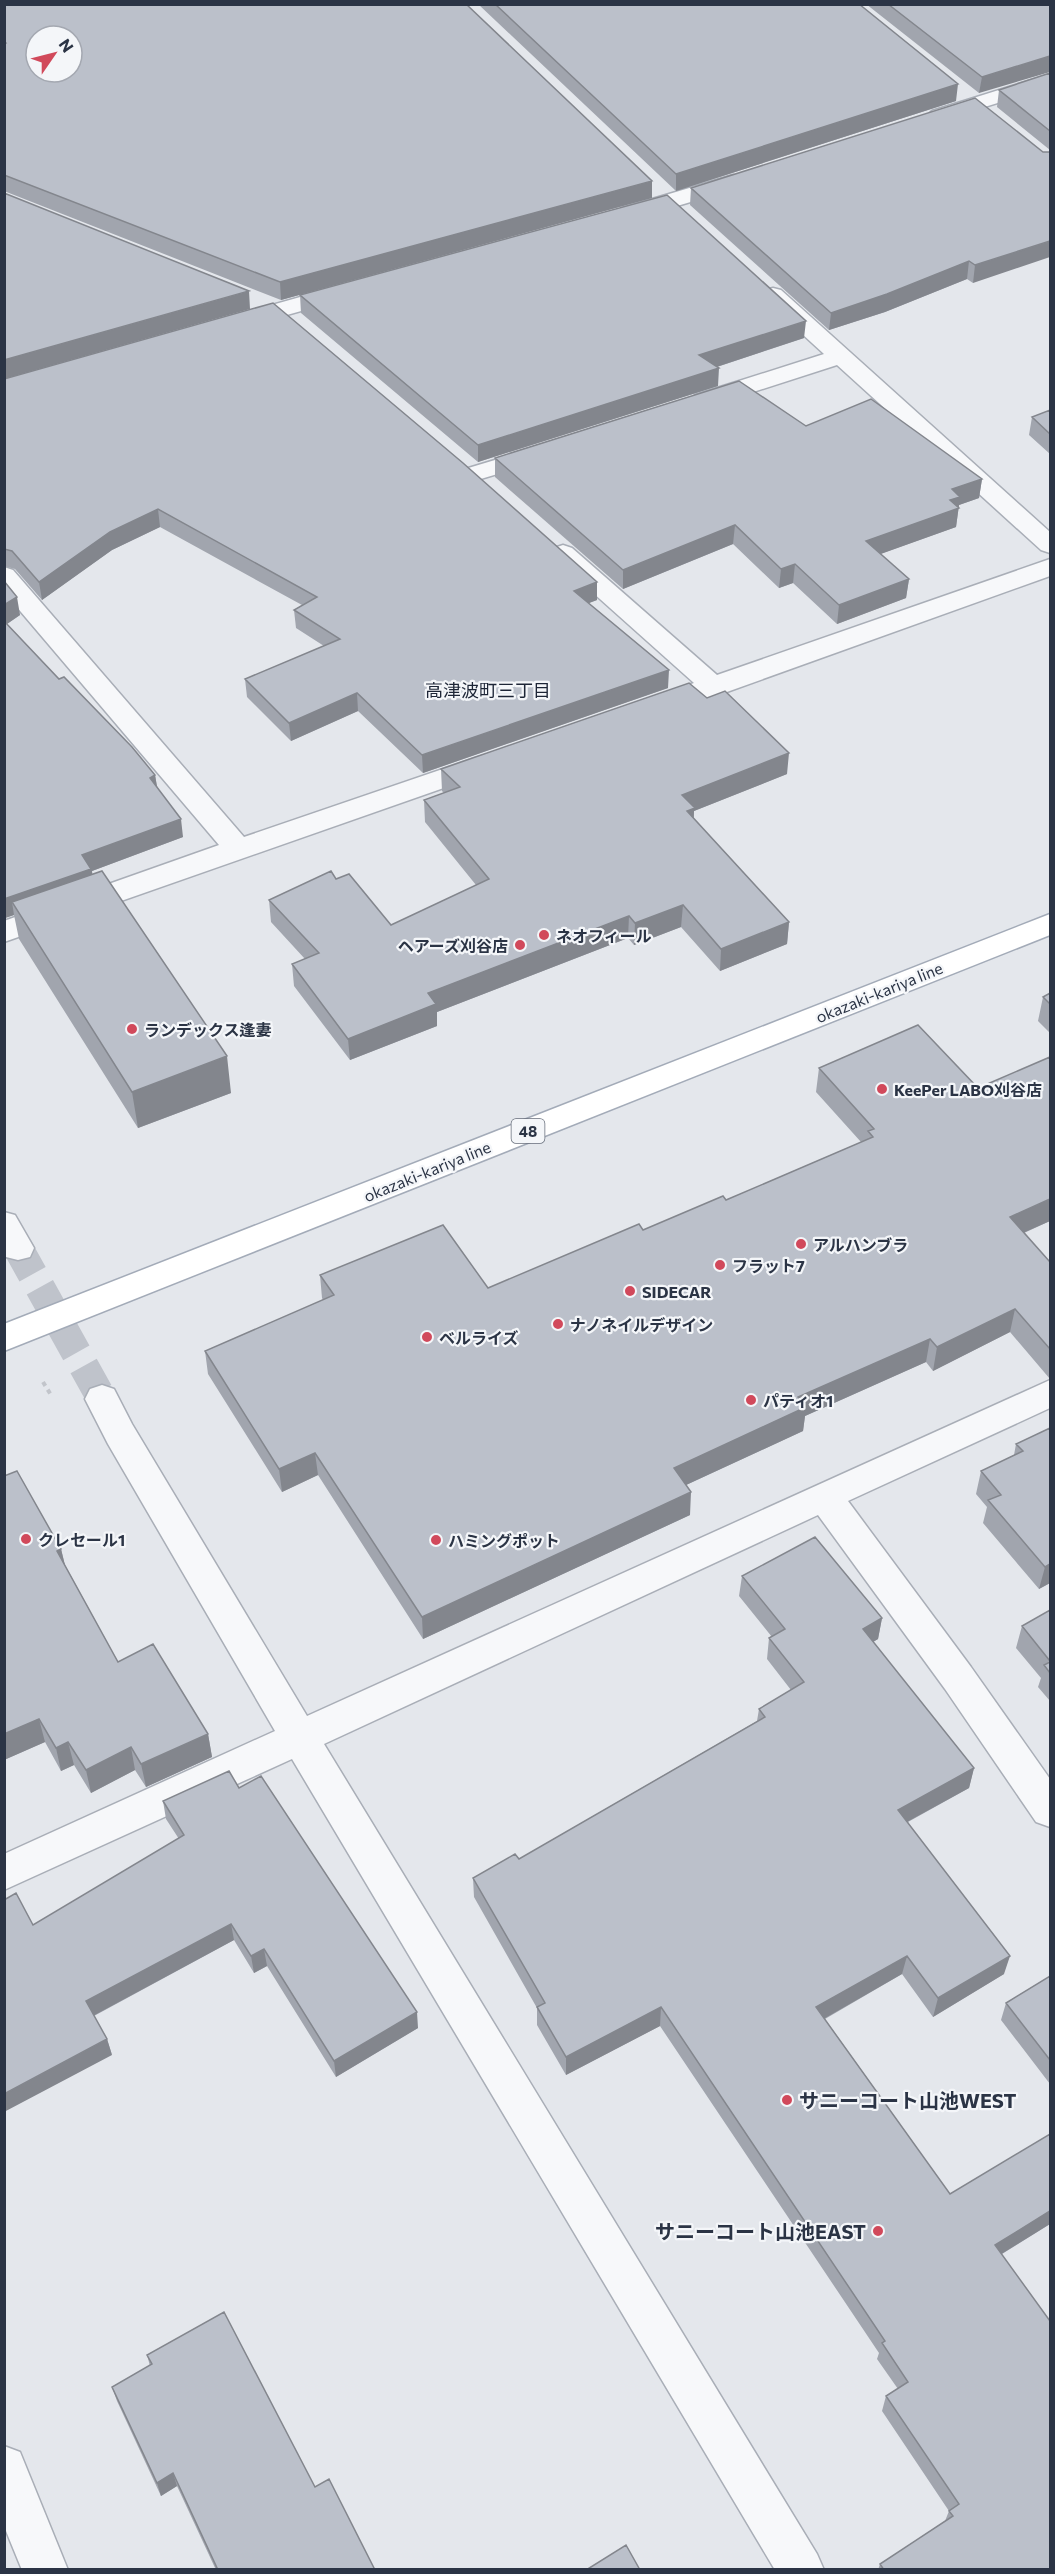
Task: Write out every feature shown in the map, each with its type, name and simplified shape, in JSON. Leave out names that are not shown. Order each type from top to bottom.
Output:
[{"type":"main road","name":"okazaki-kariya line","points":[[4,1338],[1050,924]]},
{"type":"street","points":[[918,122],[1050,80]]},
{"type":"street","points":[[956,90],[993,119]]},
{"type":"street","points":[[613,218],[679,209],[749,177]]},
{"type":"street","points":[[653,185],[679,209]]},
{"type":"street","points":[[756,279],[1050,545]]},
{"type":"street","points":[[210,329],[288,317],[360,287]]},
{"type":"street","points":[[246,296],[288,317]]},
{"type":"street","points":[[685,406],[841,356]]},
{"type":"street","points":[[474,475],[563,446]]},
{"type":"street","points":[[545,537],[714,687]]},
{"type":"street","points":[[634,714],[1050,567]]},
{"type":"street","points":[[4,575],[238,849]]},
{"type":"street","points":[[4,932],[510,756]]},
{"type":"street","points":[[4,1873],[1050,1394]]},
{"type":"street","points":[[102,1399],[120,1434],[299,1737],[801,2570]]},
{"type":"street","points":[[824,1496],[958,1678],[1050,1810]]},
{"type":"street","points":[[4,2468],[45,2570]]},
{"type":"building","points":[[4,4],[466,4],[652,181],[280,282],[4,175],[4,44],[6,43],[4,41]]},
{"type":"building","points":[[495,4],[859,4],[958,84],[676,174]]},
{"type":"building","points":[[888,4],[1050,4],[1050,56],[982,77]]},
{"type":"building","points":[[1050,73],[1050,131],[999,90]]},
{"type":"building","points":[[975,98],[1043,152],[1050,152],[1050,241],[975,265],[969,261],[887,294],[831,313],[691,188]]},
{"type":"building","points":[[4,193],[249,291],[4,360]]},
{"type":"building","points":[[667,195],[806,321],[699,355],[719,368],[478,445],[300,295]]},
{"type":"building","points":[[273,303],[463,463],[597,582],[574,591],[669,670],[422,755],[357,693],[289,723],[245,679],[340,639],[294,610],[317,597],[158,509],[110,532],[39,582],[12,551],[4,549],[4,379]]},
{"type":"building","points":[[739,381],[806,426],[871,399],[982,479],[952,489],[960,497],[950,500],[959,508],[866,541],[909,579],[839,605],[795,564],[781,569],[735,525],[623,570],[495,458]]},
{"type":"building","points":[[1050,410],[1050,434],[1032,417]]},
{"type":"building","points":[[4,581],[17,597],[4,605]]},
{"type":"building","points":[[4,621],[59,679],[64,677],[132,747],[155,775],[150,778],[181,819],[82,855],[91,869],[4,899]]},
{"type":"building","points":[[689,683],[707,698],[725,691],[789,753],[682,795],[695,808],[687,811],[789,922],[721,949],[683,905],[635,923],[629,916],[428,993],[436,1004],[348,1039],[292,964],[319,953],[269,900],[331,871],[336,879],[349,874],[391,925],[489,879],[424,800],[460,787],[441,769]]},
{"type":"building","points":[[102,871],[227,1056],[132,1092],[12,902]]},
{"type":"building","points":[[1050,993],[1050,1004],[1043,997]]},
{"type":"building","points":[[918,1025],[978,1088],[1050,1057],[1050,1199],[1010,1217],[1050,1262],[1050,1349],[1015,1309],[937,1347],[930,1339],[798,1397],[806,1407],[674,1468],[691,1492],[422,1617],[315,1453],[279,1469],[205,1351],[334,1295],[320,1275],[443,1225],[488,1288],[639,1224],[643,1230],[723,1196],[726,1200],[873,1137],[868,1131],[874,1129],[819,1068]]},
{"type":"building","points":[[1050,1428],[1050,1564],[1045,1567],[988,1500],[1001,1495],[981,1471],[1023,1451],[1016,1444]]},
{"type":"building","points":[[17,1471],[61,1549],[57,1551],[118,1662],[153,1644],[208,1734],[141,1764],[131,1747],[86,1770],[68,1742],[56,1748],[39,1719],[4,1734],[4,1476]]},
{"type":"building","points":[[815,1537],[882,1618],[863,1629],[974,1768],[898,1810],[1010,1956],[938,1998],[907,1956],[816,2007],[950,2194],[1050,2134],[1050,2211],[995,2245],[1050,2321],[1050,2570],[884,2570],[880,2564],[953,2516],[949,2511],[959,2504],[886,2396],[908,2382],[882,2343],[885,2341],[661,2007],[566,2057],[537,2007],[545,2003],[473,1878],[515,1854],[519,1859],[765,1717],[759,1709],[804,1682],[769,1638],[785,1629],[742,1576]]},
{"type":"building","points":[[1050,1610],[1050,1661],[1022,1626]]},
{"type":"building","points":[[1050,1662],[1050,1673],[1044,1665]]},
{"type":"building","points":[[229,1771],[239,1788],[261,1776],[417,2012],[334,2061],[264,1949],[251,1956],[231,1924],[86,2001],[107,2039],[4,2094],[4,1900],[16,1893],[33,1925],[184,1835],[163,1801]]},
{"type":"building","points":[[1050,1976],[1050,2060],[1006,2003]]},
{"type":"building","points":[[224,2312],[315,2487],[329,2479],[375,2570],[218,2570],[173,2473],[157,2483],[112,2387],[152,2364],[147,2355]]},
{"type":"building","points":[[626,2545],[640,2570],[586,2570]]},
{"type":"tunnel","points":[[18,1248],[102,1399]]},
{"type":"place","name":"ネオフィール","points":[[544,935]]},
{"type":"place","name":"ヘアーズ刈谷店","points":[[520,945]]},
{"type":"place","name":"ランデックス逢妻","points":[[132,1029]]},
{"type":"place","name":"KeePer LABO刈谷店","points":[[882,1089]]},
{"type":"place","name":"アルハンブラ","points":[[801,1244]]},
{"type":"place","name":"フラット7","points":[[720,1265]]},
{"type":"place","name":"SIDECAR","points":[[630,1291]]},
{"type":"place","name":"ナノネイルデザイン","points":[[558,1324]]},
{"type":"place","name":"ベルライズ","points":[[427,1337]]},
{"type":"place","name":"パティオ1","points":[[751,1400]]},
{"type":"place","name":"クレセール1","points":[[26,1539]]},
{"type":"place","name":"ハミングポット","points":[[436,1540]]},
{"type":"place","name":"サニーコート山池WEST","points":[[787,2100]]},
{"type":"place","name":"サニーコート山池EAST","points":[[878,2231]]},
{"type":"district","name":"高津波町三丁目","points":[[488,690]]}]
